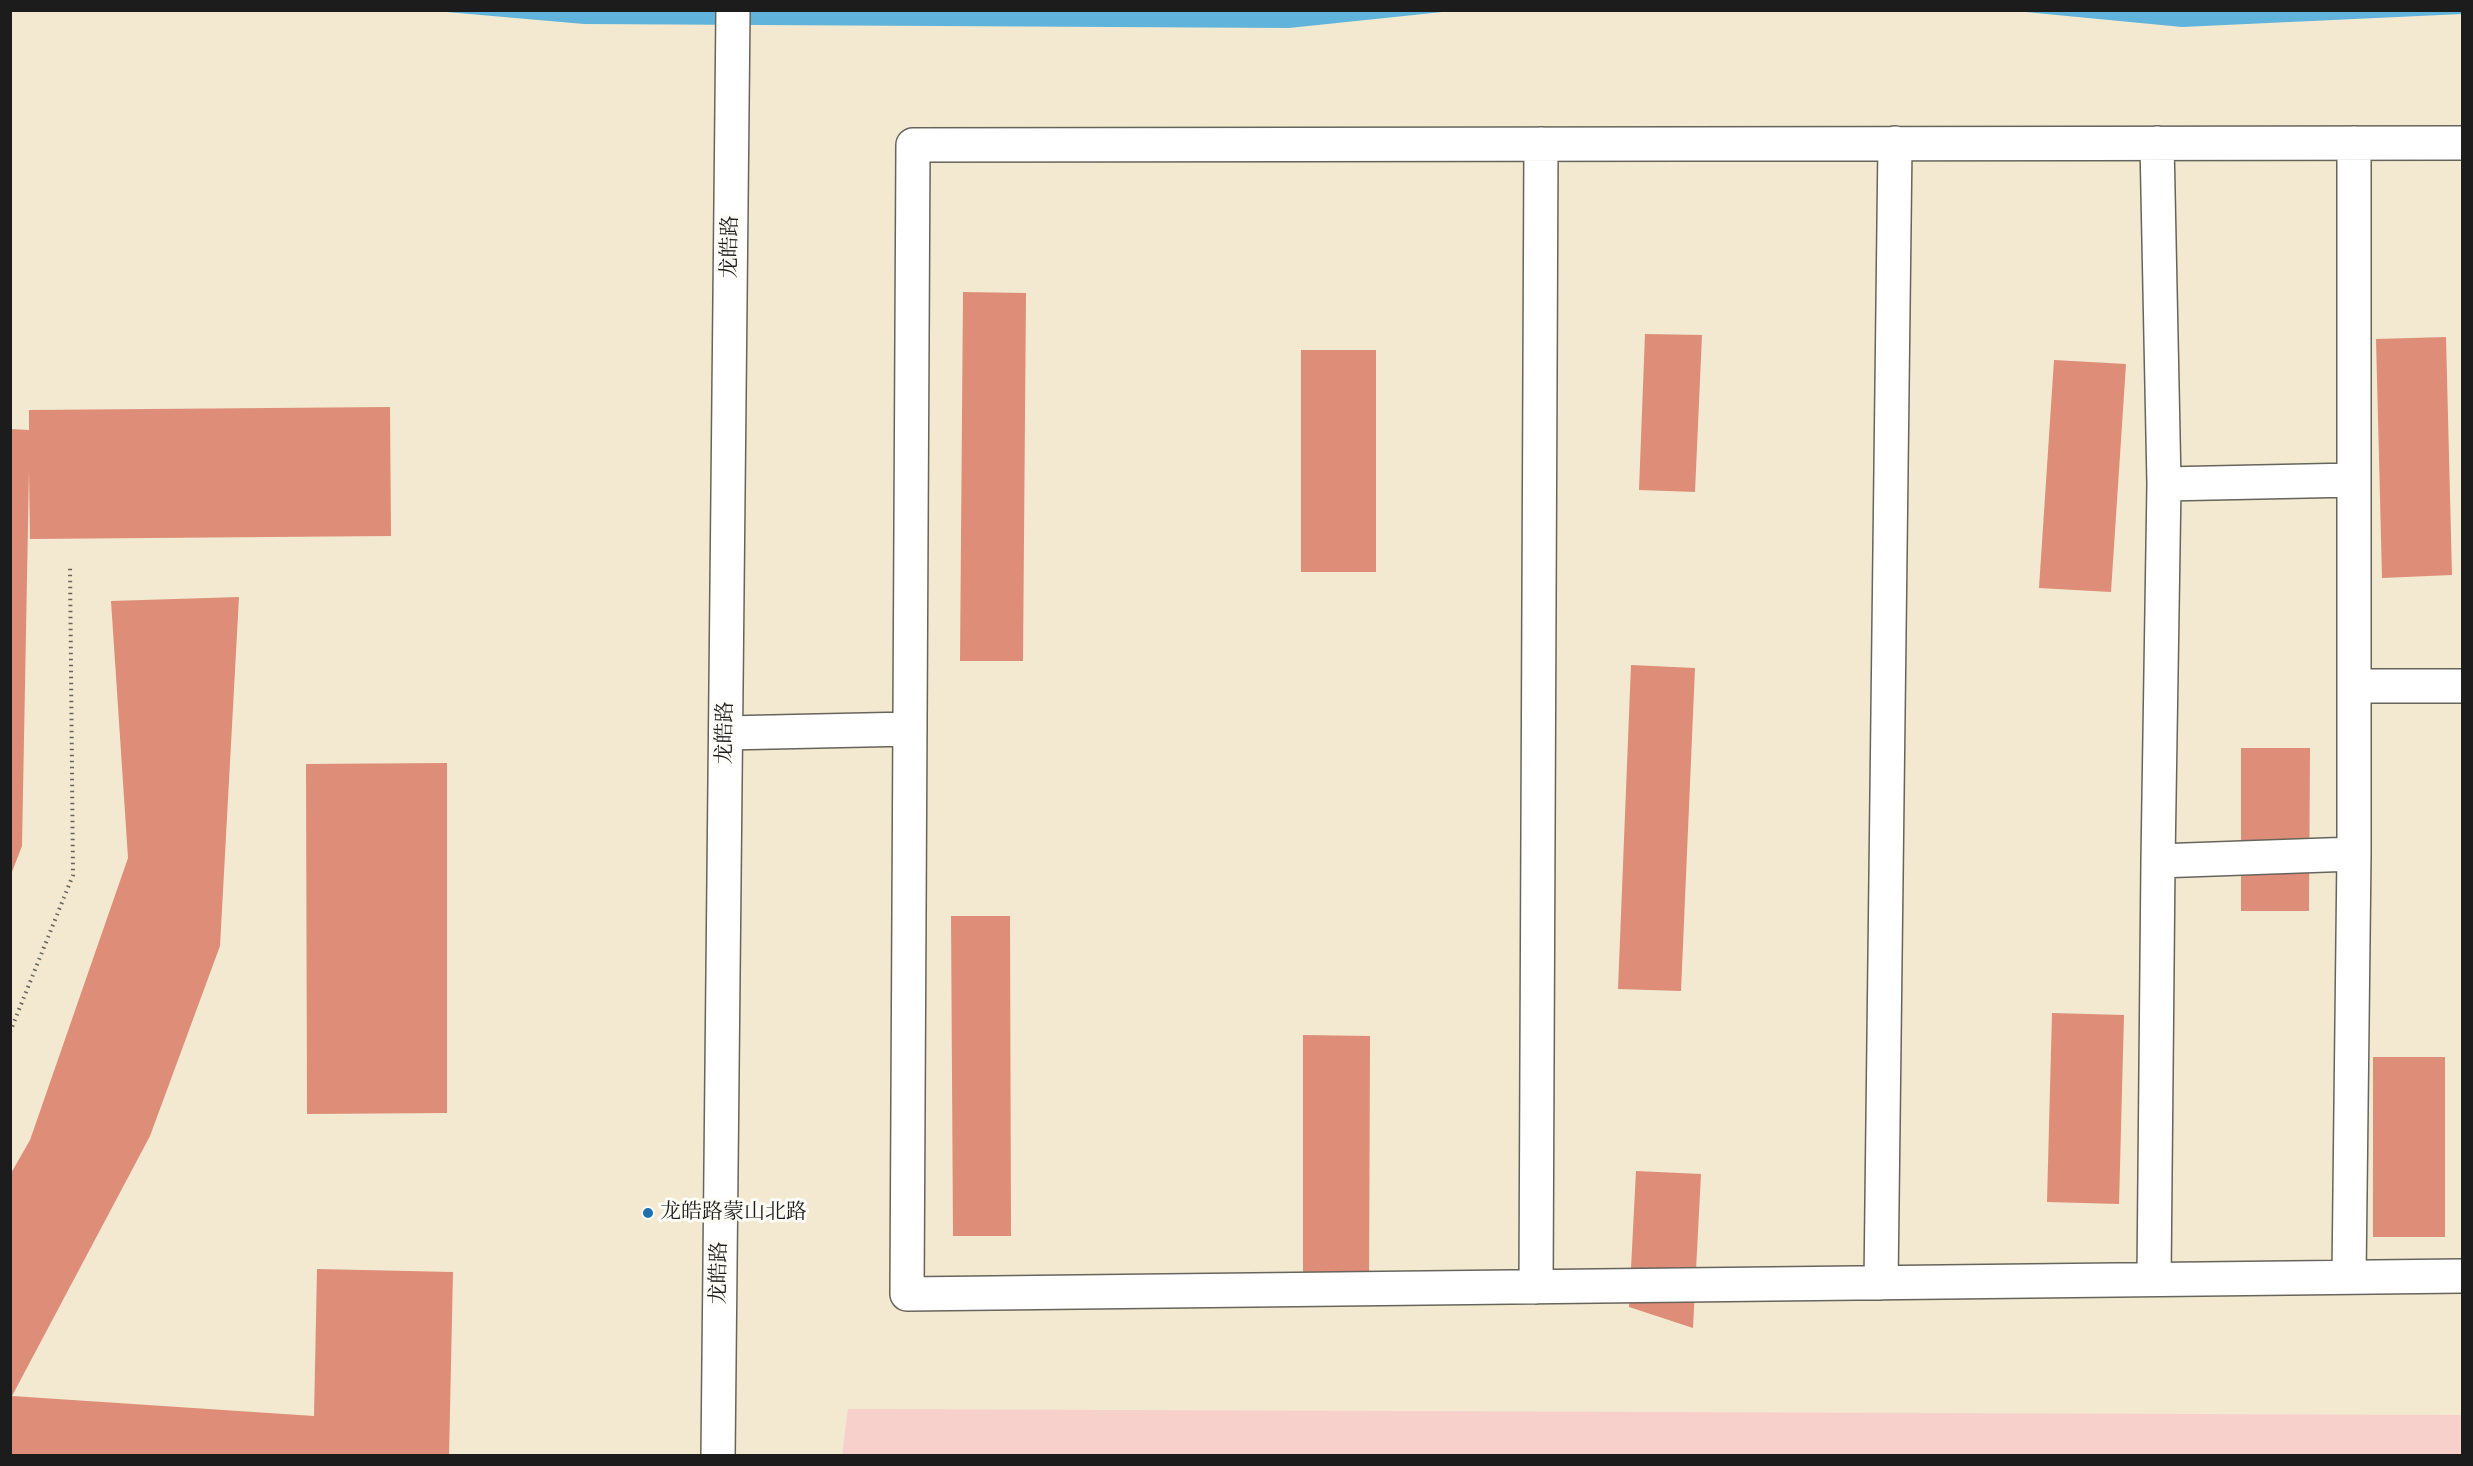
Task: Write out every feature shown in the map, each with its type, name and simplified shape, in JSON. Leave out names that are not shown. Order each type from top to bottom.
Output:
[{"type":"street","name":"龙皓路","points":[[718,1455],[733,23]]},
{"type":"street","points":[[2463,142],[913,145],[907,1294],[2463,1276]]},
{"type":"street","points":[[1881,1283],[1895,143]]},
{"type":"street","points":[[2154,1279],[2164,484],[2157,143]]},
{"type":"street","points":[[2349,1277],[2355,686],[2354,143]]},
{"type":"street","points":[[1536,1287],[1541,144]]},
{"type":"street","points":[[2164,484],[2354,480]]},
{"type":"street","points":[[2355,686],[2463,686]]},
{"type":"street","points":[[726,734],[910,729]]},
{"type":"street","points":[[2158,861],[2354,854]]},
{"type":"path","points":[[10,1032],[73,875],[70,566]]},
{"type":"shaded area","points":[[848,1409],[2462,1415],[2462,1455],[842,1455]]},
{"type":"water","points":[[2462,10],[2462,14],[2182,27],[2015,11]]},
{"type":"water","points":[[435,11],[1452,11],[1289,28],[584,24]]},
{"type":"building","points":[[963,292],[1026,293],[1023,661],[960,661]]},
{"type":"building","points":[[1645,334],[1702,335],[1695,492],[1639,490]]},
{"type":"building","points":[[2446,337],[2452,575],[2382,578],[2376,339]]},
{"type":"building","points":[[1301,350],[1376,350],[1376,572],[1301,572]]},
{"type":"building","points":[[2054,360],[2126,364],[2111,592],[2039,588]]},
{"type":"building","points":[[390,407],[391,536],[30,539],[29,471],[22,846],[10,877],[10,429],[29,430],[29,410]]},
{"type":"building","points":[[239,597],[220,946],[150,1136],[12,1396],[314,1416],[317,1269],[453,1272],[449,1456],[10,1456],[10,1175],[30,1140],[128,858],[111,601]]},
{"type":"building","points":[[1631,665],[1695,668],[1681,991],[1618,989]]},
{"type":"building","points":[[2241,748],[2310,748],[2309,911],[2241,911]]},
{"type":"building","points":[[447,763],[447,1113],[307,1114],[306,764]]},
{"type":"building","points":[[951,916],[1010,916],[1011,1236],[953,1236]]},
{"type":"building","points":[[2052,1013],[2124,1015],[2119,1204],[2047,1202]]},
{"type":"building","points":[[1303,1035],[1370,1036],[1369,1293],[1303,1293]]},
{"type":"building","points":[[2373,1057],[2445,1057],[2445,1237],[2373,1237]]},
{"type":"building","points":[[1636,1171],[1701,1174],[1693,1328],[1629,1307]]},
{"type":"place","name":"龙皓路蒙山北路","points":[[648,1213]]}]
